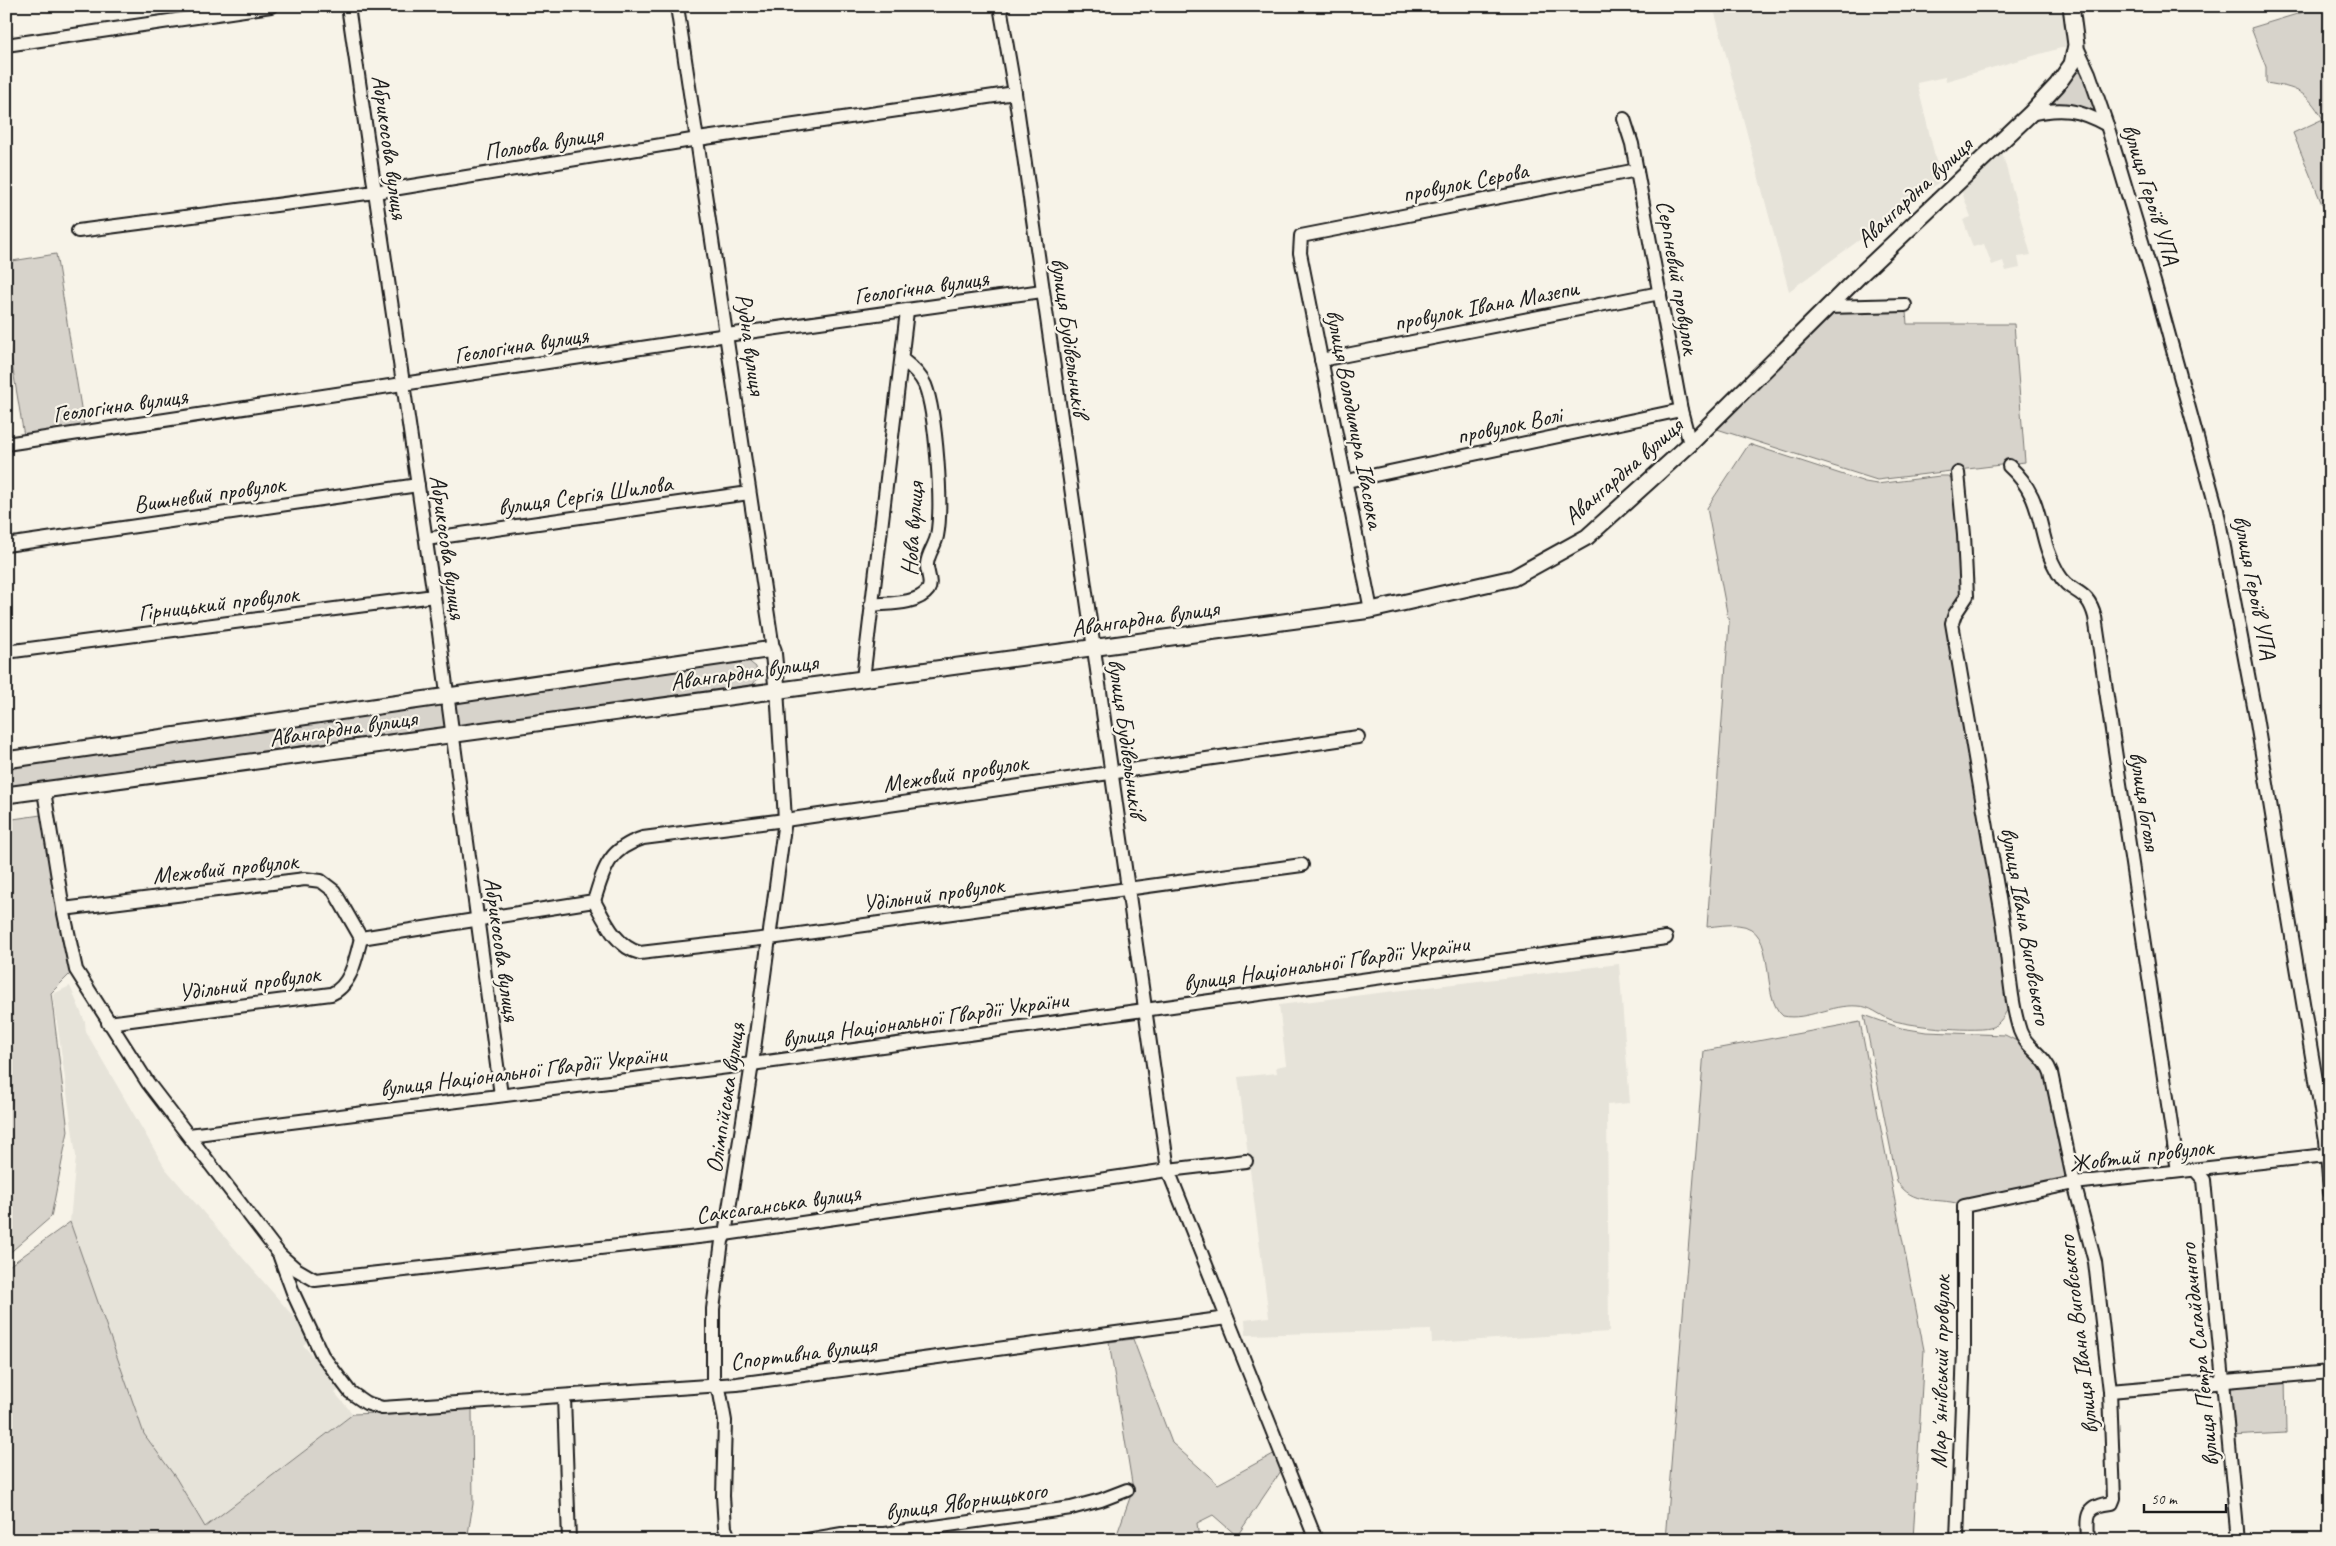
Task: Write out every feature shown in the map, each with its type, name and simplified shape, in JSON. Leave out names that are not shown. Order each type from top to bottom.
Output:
[{"type":"street","points":[[6,45],[271,6]]},
{"type":"street","name":"Абрикосова вулиця","points":[[348,6],[426,539],[501,1096]]},
{"type":"street","name":"Рудна вулиця","points":[[677,6],[778,690]]},
{"type":"street","name":"вулиця Будівельників","points":[[1000,6],[1015,93],[1168,1170],[1316,1540]]},
{"type":"street","name":"вулиця Героїв УПА","points":[[2071,6],[2076,45],[2090,73],[2107,125],[2155,284],[2218,510],[2258,726],[2328,1140],[2326,1155],[2330,1192]]},
{"type":"street","name":"Авангардна вулиця","points":[[6,795],[1371,610],[1513,578],[1588,537],[1690,444],[1828,307],[2030,114],[2057,85],[2072,64],[2076,45]]},
{"type":"street","name":"Польова вулиця","points":[[78,231],[375,192],[698,139],[1015,93]]},
{"type":"street","points":[[2030,114],[2053,109],[2072,110],[2091,116],[2107,125]]},
{"type":"street","name":"Серпневий провулок","points":[[1624,119],[1632,144],[1681,410],[1690,444]]},
{"type":"street","name":"провулок Сєрова","points":[[1301,236],[1637,170]]},
{"type":"street","name":"вулиця Володимира Івасюка","points":[[1301,236],[1300,253],[1347,481],[1371,610]]},
{"type":"street","name":"Геологічна вулиця","points":[[6,444],[727,335],[1042,291]]},
{"type":"street","name":"провулок Івана Мазепи","points":[[1322,360],[1660,293]]},
{"type":"street","points":[[1828,307],[1905,305]]},
{"type":"street","name":"Нова вулиця","points":[[863,679],[908,311]]},
{"type":"street","name":"Нова вулиця","points":[[871,605],[917,598],[928,590],[930,583],[927,567],[929,555],[938,535],[939,496],[933,424],[928,393],[916,370],[903,360]]},
{"type":"street","name":"провулок Волі","points":[[1347,481],[1681,410]]},
{"type":"street","name":"вулиця Гоголя","points":[[2009,466],[2022,477],[2034,498],[2045,542],[2059,575],[2067,586],[2085,595],[2092,603],[2096,617],[2178,1171]]},
{"type":"street","name":"вулиця Івана Виговського","points":[[1958,473],[1967,596],[1955,614],[1952,623],[2008,953],[2016,1015],[2026,1042],[2044,1059],[2051,1073],[2074,1184],[2096,1262],[2110,1391],[2114,1498],[2112,1503],[2099,1504],[2089,1511],[2087,1516],[2088,1540]]},
{"type":"street","name":"Вишневий провулок","points":[[6,545],[418,485]]},
{"type":"street","name":"вулиця Сергія Шилова","points":[[426,539],[749,493]]},
{"type":"street","name":"Гірницький провулок","points":[[6,652],[434,596]]},
{"type":"street","name":"Авангардна вулиця","points":[[6,760],[773,649]]},
{"type":"street","name":"Олімпійська вулиця","points":[[730,1540],[725,1528],[723,1496],[725,1421],[720,1393],[713,1385],[712,1309],[752,1064],[786,820],[778,690]]},
{"type":"street","name":"Межовий провулок","points":[[594,901],[610,859],[626,843],[643,838],[786,820],[1110,771],[1358,737]]},
{"type":"street","points":[[44,791],[63,909],[76,970],[148,1083],[280,1255]]},
{"type":"street","name":"Удільний провулок","points":[[594,901],[620,942],[631,951],[640,953],[770,938],[1302,865]]},
{"type":"street","name":"Межовий провулок","points":[[63,909],[305,879],[321,881],[334,891],[361,938]]},
{"type":"street","points":[[361,938],[594,901]]},
{"type":"street","name":"Удільний провулок","points":[[108,1022],[330,994],[338,991],[346,980],[356,959],[361,938]]},
{"type":"street","name":"вулиця Національної Гвардії України","points":[[189,1135],[752,1064],[1666,938]]},
{"type":"street","name":"Жовтий провулок","points":[[1964,1206],[2074,1184],[2326,1155]]},
{"type":"street","name":"Саксаганська вулиця","points":[[280,1255],[296,1270],[314,1280],[725,1234],[1168,1170],[1246,1161]]},
{"type":"street","name":"вулиця Петра Сагайдачного","points":[[2195,1170],[2204,1180],[2238,1540]]},
{"type":"street","name":"Марʼянівський провулок","points":[[1957,1540],[1964,1349],[1964,1206]]},
{"type":"street","name":"Спортивна вулиця","points":[[280,1255],[294,1294],[322,1355],[350,1392],[366,1403],[382,1408],[737,1384],[1227,1318]]},
{"type":"street","points":[[2110,1391],[2330,1372]]},
{"type":"street","points":[[564,1396],[569,1540]]},
{"type":"street","name":"вулиця Яворницького","points":[[807,1540],[842,1534],[884,1534],[1071,1508],[1101,1500],[1127,1490]]},
{"type":"shaded area","points":[[1713,6],[2064,6],[2069,29],[2068,46],[1946,81],[1945,77],[1917,83],[1941,181],[1789,291]]},
{"type":"shaded area","points":[[2305,6],[2330,6],[2330,224],[2293,133],[2323,119],[2311,102],[2300,92],[2266,83],[2266,67],[2251,28],[2307,11]]},
{"type":"shaded area","points":[[2083,73],[2102,118],[2044,108],[2073,74]]},
{"type":"shaded area","points":[[2001,149],[2031,255],[2018,257],[2020,268],[2006,271],[2003,261],[1992,265],[1984,244],[1973,247],[1963,220],[1971,217],[1960,187]]},
{"type":"shaded area","points":[[56,254],[84,426],[24,436],[6,328],[6,262]]},
{"type":"shaded area","points":[[1831,312],[1906,312],[1907,324],[2014,324],[2025,462],[1877,480],[1717,429],[1716,426]]},
{"type":"shaded area","points":[[1749,444],[1865,482],[1877,484],[1940,476],[1948,476],[1954,480],[1964,590],[1956,606],[2011,1003],[2002,1018],[1993,1027],[1980,1029],[1939,1028],[1909,1024],[1889,1019],[1862,1006],[1838,1007],[1810,1015],[1783,1016],[1771,994],[1764,950],[1759,938],[1751,929],[1738,925],[1707,927],[1729,623],[1707,508]]},
{"type":"shaded area","points":[[746,659],[756,667],[757,679],[750,688],[459,727],[456,724],[454,704],[456,701]]},
{"type":"shaded area","points":[[439,703],[444,708],[446,726],[442,731],[6,790],[6,762]]},
{"type":"shaded area","points":[[41,815],[73,971],[51,993],[68,1131],[51,1217],[6,1256],[6,820]]},
{"type":"shaded area","points":[[1619,964],[1630,1103],[1607,1105],[1609,1332],[1432,1343],[1431,1330],[1246,1335],[1245,1320],[1269,1317],[1238,1077],[1277,1073],[1276,1067],[1286,1065],[1279,1005]]},
{"type":"shaded area","points":[[70,986],[85,1022],[86,1032],[165,1168],[312,1338],[303,1345],[341,1388],[335,1393],[353,1414],[205,1528],[176,1478],[144,1434],[70,1222],[76,1156],[53,994]]},
{"type":"shaded area","points":[[1864,1015],[1901,1028],[1926,1032],[2005,1035],[2025,1045],[2046,1066],[2067,1181],[1960,1204],[1917,1197],[1903,1189],[1897,1181]]},
{"type":"shaded area","points":[[1860,1022],[1924,1350],[1913,1540],[1665,1540],[1704,1051]]},
{"type":"shaded area","points":[[70,1222],[144,1434],[176,1478],[205,1527],[353,1414],[472,1409],[473,1504],[467,1540],[6,1540],[6,1268]]},
{"type":"shaded area","points":[[1133,1339],[1172,1443],[1218,1484],[1277,1452],[1283,1468],[1237,1536],[1213,1515],[1197,1523],[1199,1540],[1115,1540],[1133,1489],[1109,1342]]},
{"type":"shaded area","points":[[2285,1377],[2286,1433],[2230,1436],[2227,1382]]}]
